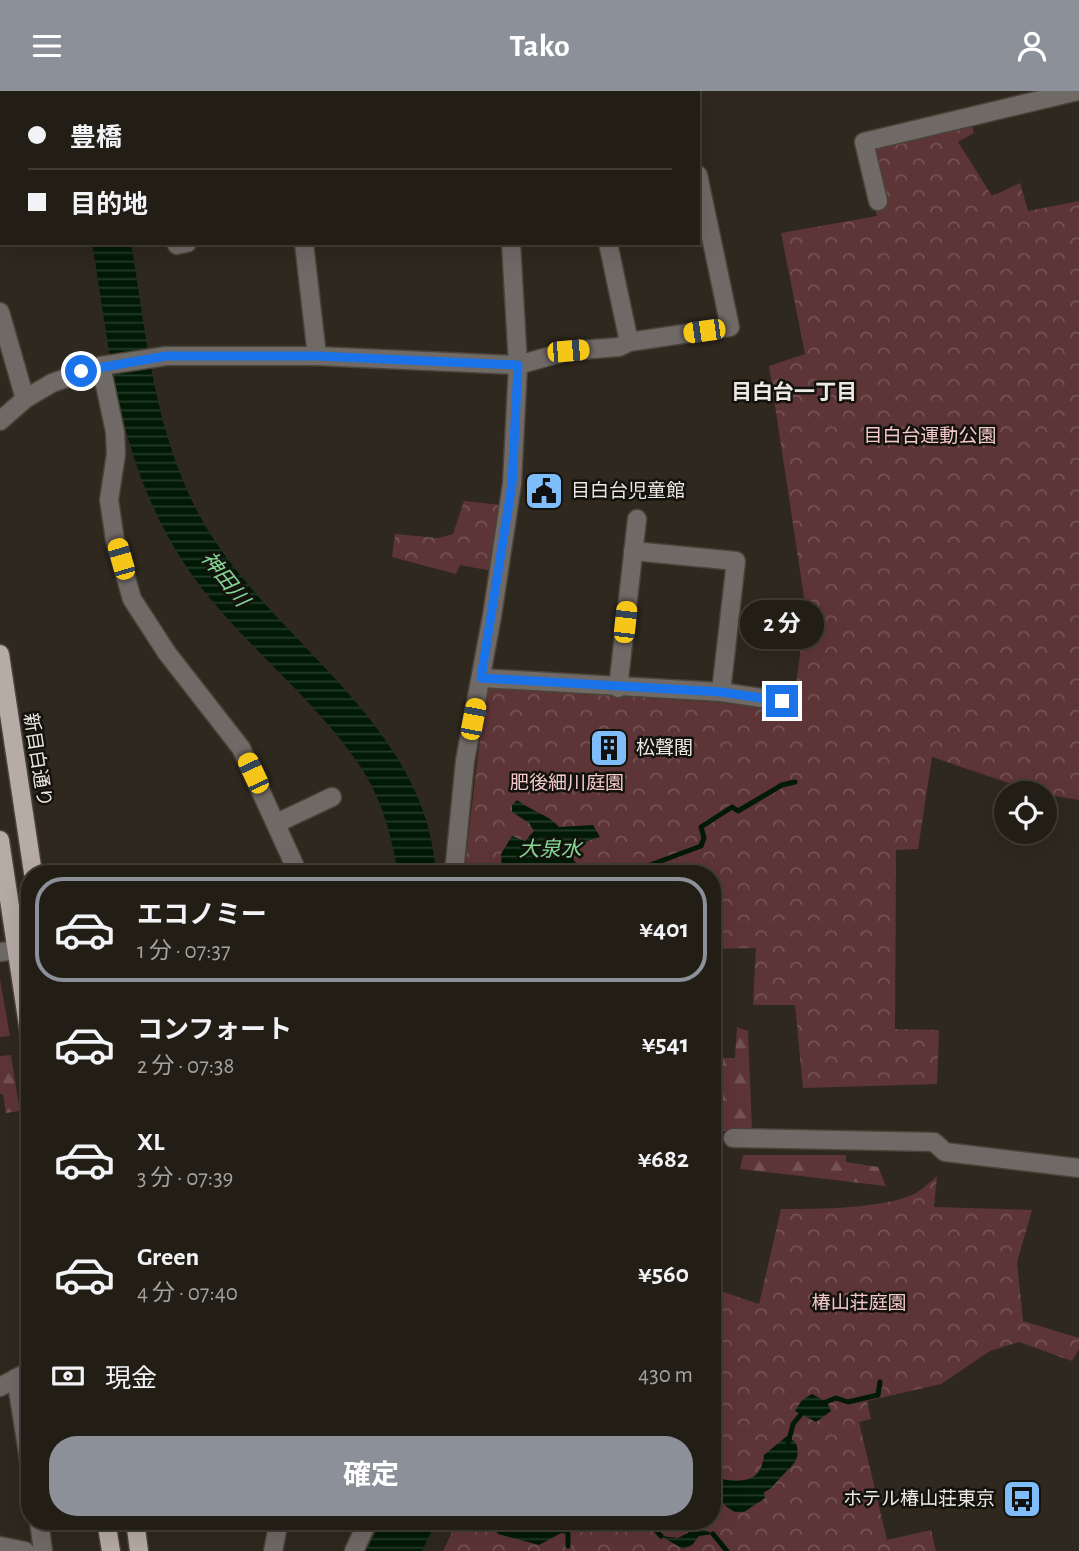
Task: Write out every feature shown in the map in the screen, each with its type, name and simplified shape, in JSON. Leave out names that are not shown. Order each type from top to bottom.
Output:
[{"type":"main road","name":"新目白通り","points":[[1,665],[32,865]]},
{"type":"main road","points":[[0,840],[21,982]]},
{"type":"main road","points":[[108,1530],[111,1551]]},
{"type":"main road","points":[[136,1530],[139,1551]]},
{"type":"street","points":[[878,201],[864,142],[1078,91]]},
{"type":"street","points":[[0,421],[25,398],[52,383],[105,365],[156,357],[317,356],[518,365],[568,351],[620,347],[629,342],[730,327],[700,184]]},
{"type":"street","points":[[304,245],[317,356]]},
{"type":"street","points":[[455,865],[465,761],[512,484],[518,365],[511,245]]},
{"type":"street","points":[[608,245],[629,342]]},
{"type":"street","points":[[0,312],[25,398]]},
{"type":"street","points":[[105,365],[116,454],[109,500],[115,540],[132,599],[167,653],[241,748],[295,865]]},
{"type":"street","points":[[618,688],[637,519]]},
{"type":"street","points":[[634,551],[736,561],[721,692]]},
{"type":"street","points":[[481,678],[721,692],[782,701]]},
{"type":"street","points":[[277,823],[332,797]]},
{"type":"street","points":[[733,1138],[934,1142],[945,1152],[1079,1168]]},
{"type":"street","points":[[15,1379],[21,1414]]},
{"type":"street","points":[[40,1530],[43,1551]]},
{"type":"street","points":[[273,1551],[277,1530]]},
{"type":"street","points":[[354,1551],[364,1530]]},
{"type":"street","points":[[0,1546],[25,1551]]},
{"type":"green space","name":"目白台運動公園","points":[[970,119],[974,133],[958,142],[992,196],[1020,183],[1028,211],[1079,201],[1079,800],[1057,796],[1057,781],[1003,781],[932,757],[918,849],[896,850],[895,1029],[939,1030],[937,1084],[803,1088],[795,1005],[753,1005],[756,948],[721,949],[721,865],[465,865],[486,688],[793,707],[806,610],[769,366],[805,354],[781,233],[877,216],[859,148]]},
{"type":"green space","points":[[464,501],[501,505],[492,571],[460,565],[456,574],[392,557],[395,534],[438,538],[453,534]]},
{"type":"green space","points":[[0,979],[10,1036],[0,1037]]},
{"type":"green space","points":[[737,1027],[748,1031],[752,1131],[721,1131],[721,1058],[735,1058]]},
{"type":"green space","points":[[11,1055],[20,1111],[6,1113],[3,1094],[0,1094],[0,1056]]},
{"type":"green space","points":[[743,1155],[846,1155],[846,1162],[878,1167],[886,1186],[740,1169]]},
{"type":"green space","name":"椿山荘庭園","points":[[937,1176],[934,1207],[1032,1210],[1017,1262],[1023,1321],[1079,1338],[1079,1349],[1072,1361],[1019,1342],[990,1351],[941,1384],[867,1401],[871,1419],[859,1422],[887,1540],[931,1530],[936,1551],[443,1551],[453,1530],[721,1530],[721,1291],[759,1304],[781,1209],[869,1205],[903,1198],[924,1187]]},
{"type":"water","name":"神田川","points":[[92,245],[131,245],[154,385],[173,454],[202,520],[231,564],[375,726],[404,770],[426,819],[435,865],[397,865],[385,819],[362,769],[317,712],[217,606],[174,547],[139,473],[118,399]]},
{"type":"water","name":"大泉水","points":[[517,800],[559,827],[593,825],[600,837],[578,844],[573,853],[574,861],[579,865],[502,865],[501,854],[512,836],[525,841],[534,831],[529,823],[512,812],[512,805]]},
{"type":"water","points":[[812,1394],[827,1402],[831,1411],[816,1422],[795,1411],[802,1400]]},
{"type":"water","points":[[787,1436],[796,1443],[797,1458],[774,1486],[764,1492],[765,1498],[744,1512],[735,1512],[721,1500],[721,1479],[749,1479],[759,1471],[764,1455]]},
{"type":"water","points":[[377,1530],[432,1530],[422,1551],[366,1551]]},
{"type":"water","points":[[495,1530],[567,1530],[568,1534],[561,1533],[539,1545],[498,1534]]},
{"type":"water","points":[[693,1530],[705,1530],[713,1534],[699,1536],[692,1545],[683,1549],[661,1536],[678,1538]]},
{"type":"waterway","points":[[650,865],[701,846],[704,838],[701,827],[732,807],[738,811],[782,785],[795,782]]},
{"type":"waterway","points":[[821,1404],[836,1398],[848,1402],[878,1395],[880,1382]]},
{"type":"waterway","points":[[788,1444],[793,1424],[802,1413]]},
{"type":"waterway","points":[[656,1530],[661,1536]]},
{"type":"waterway","points":[[568,1534],[568,1546]]},
{"type":"waterway","points":[[713,1534],[727,1551]]},
{"type":"place","name":"目白台児童館","points":[[544,491]]},
{"type":"place","name":"松聲閣","points":[[609,748]]},
{"type":"place","name":"ホテル椿山荘東京","points":[[1022,1499]]},
{"type":"district","name":"目白台一丁目","points":[[794,392]]},
{"type":"route","points":[[81,371],[166,356],[317,356],[372,361],[518,365],[512,484],[481,678],[721,692],[782,701]]},
{"type":"park label","name":"肥後細川庭園","points":[[567,783]]}]
